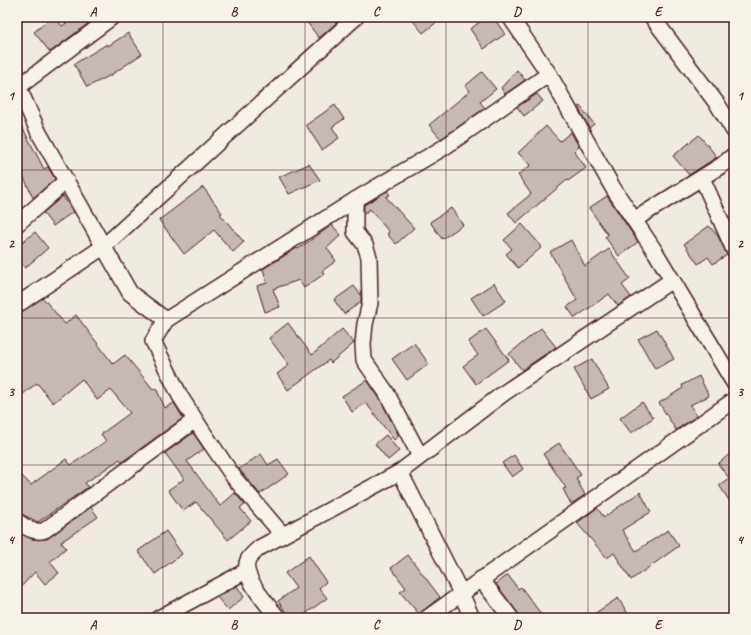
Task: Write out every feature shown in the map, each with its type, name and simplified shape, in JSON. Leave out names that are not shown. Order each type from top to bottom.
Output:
[{"type":"street","points":[[112,17],[18,86],[39,133],[86,213],[103,248],[130,293],[166,320]]},
{"type":"street","points":[[17,305],[103,248],[356,17]]},
{"type":"street","points":[[510,17],[549,74],[613,188],[672,280],[734,383]]},
{"type":"street","points":[[652,17],[714,100],[734,132]]},
{"type":"street","points":[[282,534],[235,479],[195,420],[180,396],[153,340],[166,320],[355,200],[443,148],[549,74]]},
{"type":"street","points":[[634,220],[702,178],[734,155]]},
{"type":"street","points":[[702,178],[734,250]]},
{"type":"street","points":[[17,224],[66,181]]},
{"type":"street","points":[[355,200],[355,232],[365,245],[369,257],[370,304],[365,324],[363,344],[364,360],[386,392],[420,456]]},
{"type":"street","points":[[278,618],[252,583],[246,570],[248,561],[259,548],[282,534],[400,472],[544,366],[672,280]]},
{"type":"street","points":[[427,618],[734,400]]},
{"type":"street","points":[[17,521],[29,529],[45,530],[195,420]]},
{"type":"street","points":[[400,472],[472,618]]},
{"type":"street","points":[[159,618],[246,570]]},
{"type":"street","points":[[481,579],[511,618]]},
{"type":"building","points":[[52,17],[55,17],[62,26],[75,17],[97,17],[50,52],[34,32]]},
{"type":"building","points":[[303,17],[343,17],[319,38]]},
{"type":"building","points":[[410,17],[443,17],[423,33]]},
{"type":"building","points":[[487,17],[493,17],[505,34],[484,49],[470,29]]},
{"type":"building","points":[[128,33],[142,54],[111,75],[87,87],[74,64],[107,44],[108,46]]},
{"type":"building","points":[[517,70],[525,80],[505,94],[501,88]]},
{"type":"building","points":[[482,72],[496,89],[480,102],[485,108],[441,139],[429,125],[470,91],[465,86]]},
{"type":"building","points":[[537,94],[543,101],[524,116],[517,107]]},
{"type":"building","points":[[335,105],[344,119],[332,127],[339,138],[322,150],[306,125]]},
{"type":"building","points":[[580,106],[594,124],[589,128],[578,107]]},
{"type":"building","points":[[17,117],[44,169],[48,167],[55,179],[33,198],[17,162]]},
{"type":"building","points":[[546,126],[560,141],[571,132],[579,147],[574,151],[586,168],[568,181],[567,180],[516,223],[508,213],[531,194],[518,175],[531,165],[518,153]]},
{"type":"building","points":[[699,135],[717,157],[689,175],[673,156]]},
{"type":"building","points":[[309,164],[320,180],[289,194],[279,177]]},
{"type":"building","points":[[203,187],[222,213],[220,214],[244,242],[233,252],[214,230],[184,254],[159,220]]},
{"type":"building","points":[[387,191],[390,195],[386,197],[414,228],[396,244],[387,234],[389,232],[370,209],[364,214],[364,205]]},
{"type":"building","points":[[63,196],[73,212],[53,226],[43,213]]},
{"type":"building","points":[[607,196],[638,242],[619,256],[605,237],[608,235],[589,208]]},
{"type":"building","points":[[451,208],[463,225],[442,239],[430,222]]},
{"type":"building","points":[[522,224],[542,247],[518,268],[506,254],[512,249],[504,240]]},
{"type":"building","points":[[332,225],[341,235],[327,248],[336,261],[322,271],[324,274],[304,288],[299,280],[273,289],[280,307],[265,312],[257,286],[267,283],[263,269],[297,248],[298,249]]},
{"type":"building","points":[[709,226],[718,236],[727,255],[713,264],[708,257],[698,264],[684,244]]},
{"type":"building","points":[[35,232],[48,248],[25,268],[17,258],[17,246]]},
{"type":"building","points":[[571,240],[585,266],[609,249],[630,279],[622,285],[631,297],[618,306],[609,294],[575,318],[567,307],[577,300],[550,252]]},
{"type":"building","points":[[494,283],[506,301],[483,316],[471,298]]},
{"type":"building","points":[[354,286],[361,295],[361,302],[344,314],[334,300]]},
{"type":"building","points":[[43,298],[65,324],[76,315],[113,364],[125,355],[153,389],[156,388],[165,408],[174,403],[183,418],[122,462],[120,459],[85,483],[88,487],[38,522],[17,512],[17,471],[31,485],[66,459],[71,465],[106,441],[101,434],[130,413],[111,390],[97,400],[82,379],[53,403],[37,383],[17,399],[17,314]]},
{"type":"building","points":[[288,323],[312,355],[342,329],[354,343],[331,363],[329,360],[288,390],[277,374],[289,365],[269,338]]},
{"type":"building","points":[[541,328],[556,347],[522,370],[509,354]]},
{"type":"building","points":[[486,329],[509,360],[476,384],[463,366],[478,355],[468,342]]},
{"type":"building","points":[[657,329],[674,359],[655,369],[638,339]]},
{"type":"building","points":[[414,343],[429,364],[407,380],[392,359]]},
{"type":"building","points":[[592,359],[609,389],[591,399],[574,369]]},
{"type":"building","points":[[699,376],[709,396],[690,405],[697,416],[676,430],[659,403],[683,388],[682,385]]},
{"type":"building","points":[[367,380],[380,399],[399,436],[394,440],[366,403],[352,412],[342,396]]},
{"type":"building","points":[[642,402],[653,418],[631,433],[620,418]]},
{"type":"building","points":[[193,433],[204,449],[187,461],[220,506],[235,493],[245,505],[240,508],[251,521],[228,540],[196,502],[183,511],[168,490],[184,479],[165,453]]},
{"type":"building","points":[[386,435],[399,451],[388,460],[375,444]]},
{"type":"building","points":[[559,443],[581,475],[576,478],[585,495],[571,504],[563,489],[566,488],[543,454]]},
{"type":"building","points":[[734,450],[734,508],[719,485],[729,478],[718,464]]},
{"type":"building","points":[[261,454],[268,465],[278,459],[289,474],[260,494],[239,469]]},
{"type":"building","points":[[514,455],[523,469],[512,477],[502,463]]},
{"type":"building","points":[[640,492],[651,512],[622,530],[636,551],[668,530],[679,546],[631,580],[614,553],[607,558],[577,523],[597,508],[604,517]]},
{"type":"building","points":[[91,507],[98,517],[61,542],[66,548],[50,562],[59,573],[45,584],[35,572],[17,591],[17,532],[32,539],[47,539]]},
{"type":"building","points":[[166,531],[182,554],[155,574],[138,551]]},
{"type":"building","points":[[408,555],[440,597],[419,614],[400,592],[406,588],[391,568]]},
{"type":"building","points":[[309,556],[326,582],[319,588],[327,598],[300,618],[290,618],[278,601],[296,588],[285,573]]},
{"type":"building","points":[[508,575],[518,589],[521,587],[544,618],[520,618],[518,613],[496,584]]},
{"type":"building","points":[[237,586],[244,597],[228,610],[217,597]]},
{"type":"building","points":[[618,598],[627,612],[619,618],[588,618]]}]
